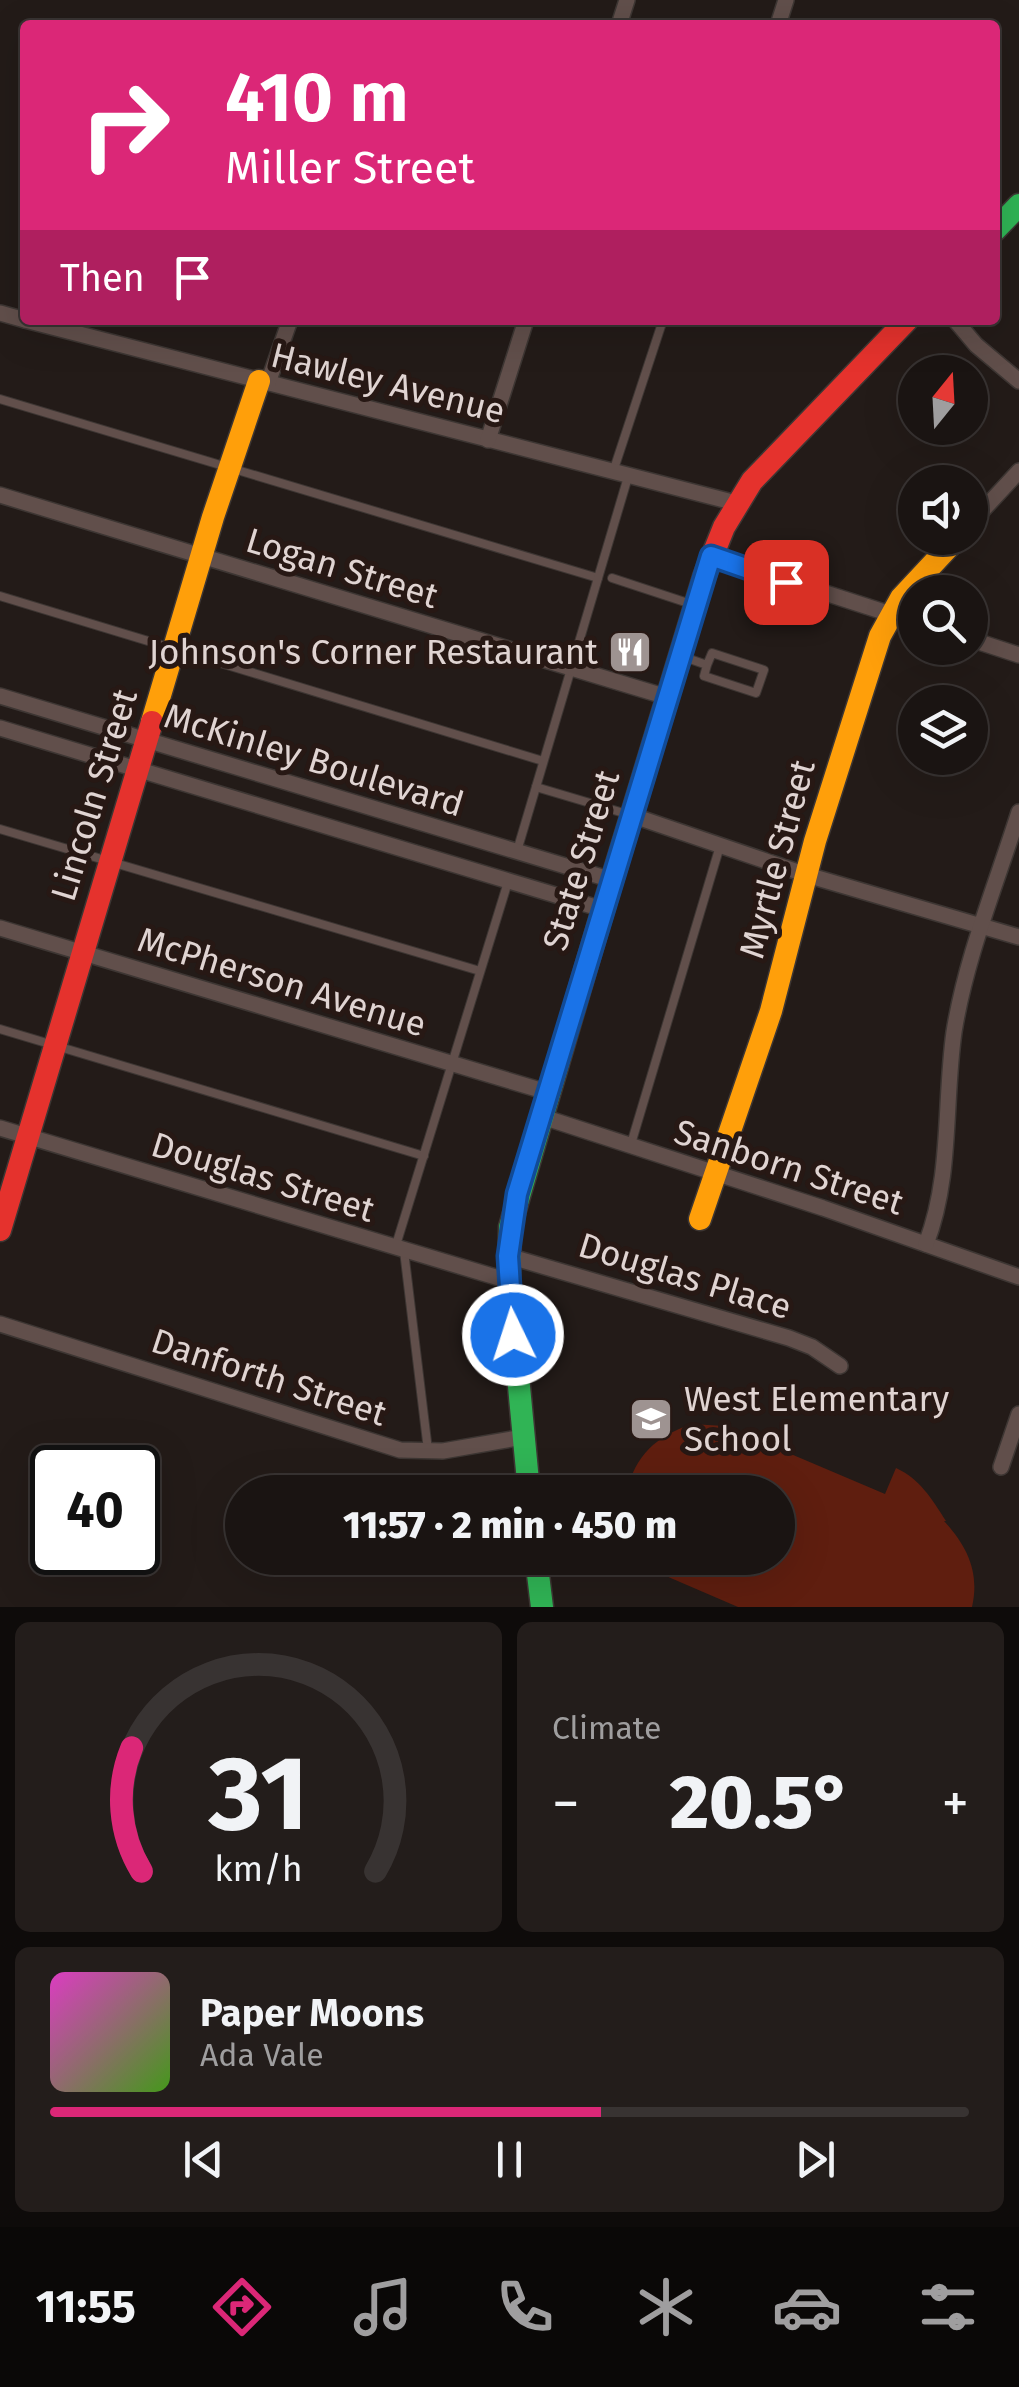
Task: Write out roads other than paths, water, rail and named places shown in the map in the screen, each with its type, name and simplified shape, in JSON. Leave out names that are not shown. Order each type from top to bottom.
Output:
[{"type":"street","points":[[1000,225],[1019,205]]},
{"type":"street","name":"Hawley Avenue","points":[[44,325],[736,503]]},
{"type":"street","name":"Lincoln Street","points":[[0,1230],[202,556],[230,468],[288,325]]},
{"type":"street","points":[[488,440],[524,325]]},
{"type":"street","name":"State Street","points":[[528,1475],[508,1256],[517,1194],[695,605],[711,556],[736,503],[816,412],[902,325]]},
{"type":"street","points":[[959,325],[976,345],[1019,381]]},
{"type":"street","points":[[988,504],[1019,470]]},
{"type":"street","name":"Logan Street","points":[[0,495],[667,696]]},
{"type":"street","name":"Myrtle Street","points":[[700,1219],[771,1012],[806,875],[866,678],[890,614],[942,555]]},
{"type":"street","points":[[711,556],[898,617]]},
{"type":"street","points":[[988,645],[1019,655]]},
{"type":"street","name":"McKinley Boulevard","points":[[0,696],[612,880]]},
{"type":"street","name":"McKinley Boulevard","points":[[0,728],[602,910]]},
{"type":"street","points":[[926,1244],[940,1200],[956,1020],[981,925],[1019,812]]},
{"type":"street","points":[[631,815],[806,875],[1019,938]]},
{"type":"street","points":[[508,882],[517,852]]},
{"type":"street","name":"McPherson Avenue","points":[[0,928],[547,1092]]},
{"type":"street","name":"Sanborn Street","points":[[540,1116],[1019,1277]]},
{"type":"street","name":"Douglas Street","points":[[0,1128],[509,1281]]},
{"type":"street","name":"Douglas Place","points":[[508,1256],[789,1338],[812,1346],[840,1366]]},
{"type":"street","name":"Danforth Street","points":[[0,1324],[380,1445],[428,1452],[524,1437]]},
{"type":"street","points":[[1001,1467],[1019,1414]]},
{"type":"street","points":[[538,1575],[542,1607]]},
{"type":"lane","points":[[517,852],[598,578],[621,473],[662,325]]},
{"type":"lane","points":[[0,399],[598,578]]},
{"type":"lane","points":[[612,578],[695,605]]},
{"type":"lane","points":[[0,596],[543,762]]},
{"type":"lane","points":[[712,652],[764,670],[756,694],[704,676],[708,665],[712,652]]},
{"type":"lane","points":[[680,656],[708,665]]},
{"type":"lane","points":[[536,787],[631,815]]},
{"type":"lane","points":[[0,828],[480,971]]},
{"type":"lane","points":[[630,1146],[720,846]]},
{"type":"lane","points":[[428,1452],[400,1249],[451,1064],[508,882]]},
{"type":"lane","points":[[0,1029],[424,1156]]},
{"type":"place","name":"Johnson's Corner Restaurant","points":[[630,652]]},
{"type":"place","name":"West Elementary School","points":[[651,1419]]}]
